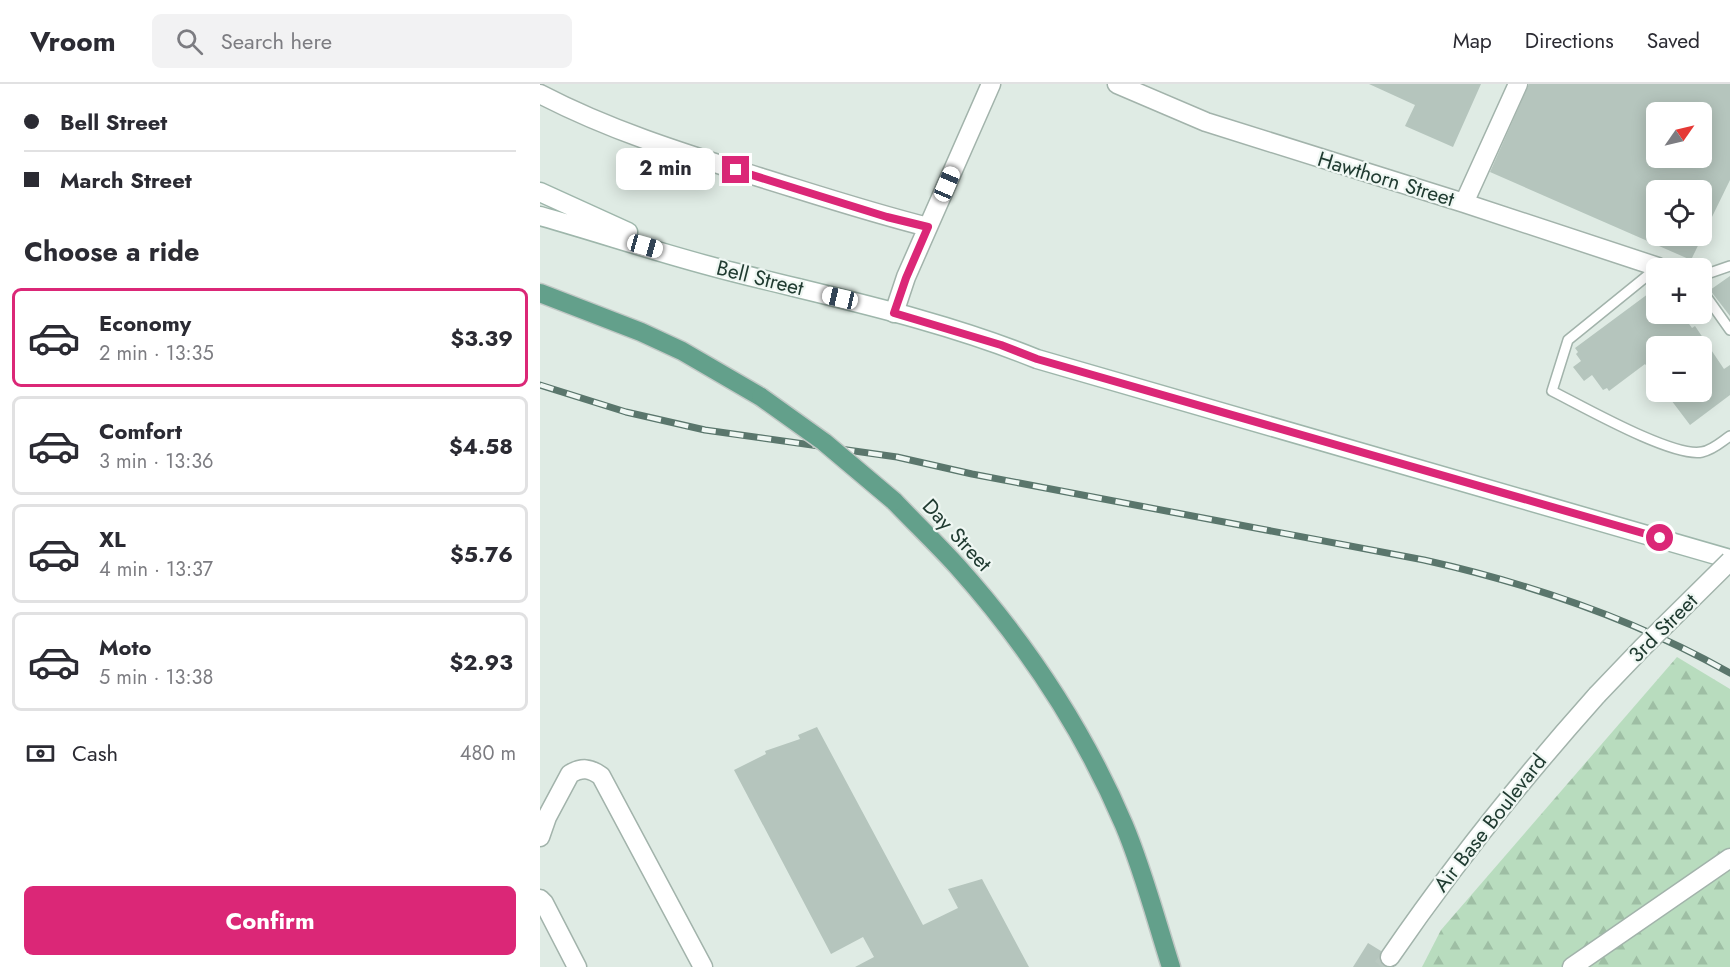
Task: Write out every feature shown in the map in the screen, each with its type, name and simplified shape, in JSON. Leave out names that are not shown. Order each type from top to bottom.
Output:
[{"type":"main road","name":"Day Street","points":[[540,293],[641,332],[682,351],[761,397],[824,442],[894,501],[957,566],[998,615],[1035,665],[1068,716],[1102,779],[1124,826],[1171,967]]},
{"type":"street","points":[[894,313],[906,278],[991,84]]},
{"type":"street","name":"Hawthorn Street","points":[[1117,84],[1206,122],[1646,263]]},
{"type":"street","points":[[1464,203],[1518,84]]},
{"type":"street","points":[[540,94],[620,131],[671,150],[887,217],[928,227]]},
{"type":"street","name":"Bell Street","points":[[540,192],[687,258]]},
{"type":"street","name":"Bell Street","points":[[540,216],[731,272],[861,303],[1001,345],[1037,359],[1730,560]]},
{"type":"street","name":"3rd Street","points":[[1597,695],[1730,560]]},
{"type":"street","name":"Air Base Boulevard","points":[[1390,957],[1495,815],[1546,752],[1597,695]]},
{"type":"street","points":[[540,837],[547,817],[570,774],[584,769],[601,776],[703,967]]},
{"type":"street","points":[[1572,967],[1730,858]]},
{"type":"street","points":[[540,899],[577,967]]},
{"type":"lane","points":[[1712,272],[1730,266]]},
{"type":"lane","points":[[1646,279],[1568,340],[1552,391],[1629,431],[1667,446],[1694,453],[1711,449],[1730,436]]},
{"type":"lane","points":[[1712,305],[1730,330]]},
{"type":"green space","points":[[1677,657],[1730,689],[1730,967],[1422,967],[1441,930]]},
{"type":"building","points":[[1369,84],[1481,84],[1453,147],[1405,126],[1415,105]]},
{"type":"building","points":[[1529,84],[1730,84],[1730,180],[1712,217],[1712,180],[1646,180],[1646,240],[1490,172]]},
{"type":"building","points":[[1659,246],[1698,246],[1692,258],[1686,258]]},
{"type":"building","points":[[1730,276],[1730,316],[1712,293],[1712,289]]},
{"type":"building","points":[[1646,295],[1646,324],[1689,324],[1692,328],[1695,326],[1702,336],[1646,336],[1646,365],[1609,391],[1607,388],[1603,390],[1592,375],[1584,381],[1573,367],[1581,361],[1575,348]]},
{"type":"building","points":[[1712,351],[1724,369],[1730,365],[1730,395],[1690,425],[1673,402],[1712,402]]},
{"type":"building","points":[[817,727],[923,925],[958,908],[948,889],[982,879],[1029,967],[855,967],[874,957],[863,937],[831,954],[734,770],[766,754],[765,751],[800,739],[798,735]]},
{"type":"building","points":[[1368,943],[1381,951],[1380,961],[1385,967],[1353,967]]},
{"type":"tunnel","points":[[1382,967],[1390,957]]},
{"type":"railway","points":[[540,385],[626,412],[705,430],[897,457],[972,474],[1424,560],[1504,580],[1582,605],[1657,636],[1730,673]]},
{"type":"route","points":[[736,170],[887,217],[928,227],[894,313],[1001,345],[1037,359],[1660,538]]}]
